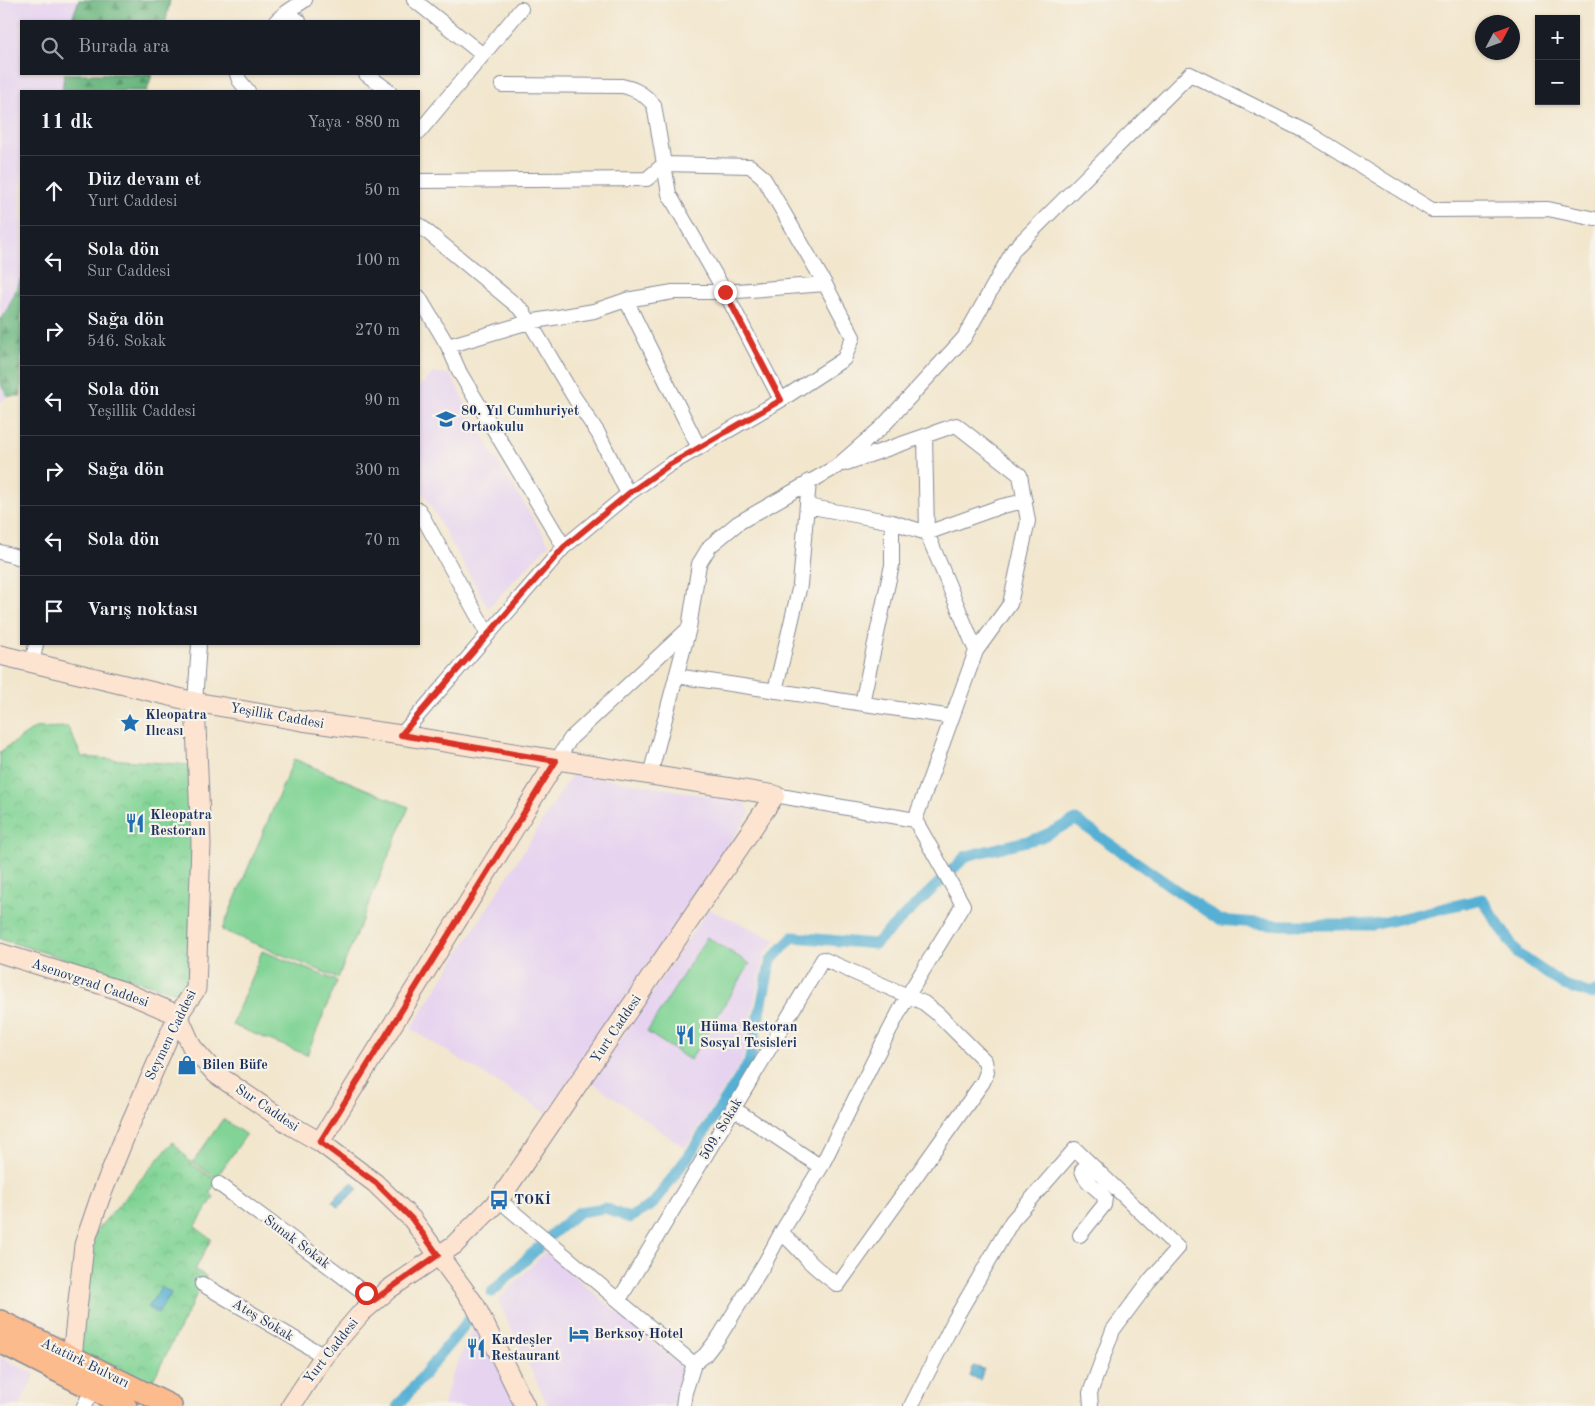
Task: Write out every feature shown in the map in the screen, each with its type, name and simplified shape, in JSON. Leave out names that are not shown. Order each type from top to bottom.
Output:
[{"type":"main road","name":"Yeşillik Caddesi","points":[[0,655],[195,702],[556,761]]},
{"type":"main road","name":"Seymen Caddesi","points":[[72,1356],[84,1245],[115,1159],[178,1015],[196,989],[200,844],[195,702]]},
{"type":"main road","points":[[320,1142],[556,761],[775,795]]},
{"type":"main road","name":"Yurt Caddesi","points":[[290,1406],[324,1356],[374,1300],[454,1245],[499,1200],[775,795]]},
{"type":"main road","name":"Asenovgrad Caddesi","points":[[0,953],[122,990],[178,1015]]},
{"type":"main road","name":"Sur Caddesi","points":[[178,1015],[192,1047],[216,1074],[292,1126],[320,1142],[376,1183],[412,1219],[475,1305],[525,1406]]},
{"type":"main road","name":"Atatürk Bulvarı","points":[[0,1321],[171,1406]]},
{"type":"main road","name":"Atatürk Bulvarı","points":[[0,1342],[89,1398],[126,1406]]},
{"type":"street","points":[[277,20],[305,0]]},
{"type":"street","points":[[414,0],[482,55]]},
{"type":"street","points":[[421,123],[521,9]]},
{"type":"street","points":[[287,12],[298,20]]},
{"type":"street","points":[[836,467],[882,427],[964,338],[1014,249],[1190,74],[1308,133],[1432,210],[1548,209],[1595,219]]},
{"type":"street","points":[[237,75],[247,90]]},
{"type":"street","points":[[367,75],[387,90]]},
{"type":"street","points":[[502,85],[622,86],[637,90],[654,105],[669,194],[725,292],[781,400]]},
{"type":"street","points":[[401,735],[564,547],[628,494],[669,465],[781,400],[844,359],[853,338],[825,284],[763,176],[750,166],[664,164],[647,179],[420,181]]},
{"type":"street","points":[[420,226],[523,311],[598,434],[628,494]]},
{"type":"street","points":[[448,346],[529,322],[594,312],[626,300],[673,292],[725,292],[825,284]]},
{"type":"street","points":[[420,299],[448,346],[460,373],[564,547]]},
{"type":"street","points":[[626,300],[699,448]]},
{"type":"street","points":[[650,775],[689,628],[699,564],[710,546],[738,523],[836,467],[956,425],[1020,476],[1028,521],[1010,604],[976,651],[915,820],[963,905],[908,995],[821,1167],[766,1261],[719,1337],[705,1355],[694,1364],[685,1392],[683,1406]]},
{"type":"street","points":[[925,436],[927,534],[976,651]]},
{"type":"street","points":[[775,690],[800,585],[809,481]]},
{"type":"street","points":[[807,506],[892,522],[927,534],[1002,506],[1025,500]]},
{"type":"street","points":[[420,512],[488,635]]},
{"type":"street","points":[[862,704],[892,564],[892,522]]},
{"type":"street","points":[[0,552],[20,558]]},
{"type":"street","points":[[556,761],[571,738],[689,628]]},
{"type":"street","points":[[32,664],[36,645]]},
{"type":"street","points":[[195,702],[199,645]]},
{"type":"street","points":[[676,676],[952,717]]},
{"type":"street","points":[[775,795],[915,820]]},
{"type":"street","name":"509. Sokak","points":[[618,1300],[823,959],[908,995]]},
{"type":"street","points":[[781,1233],[793,1242],[823,1274],[838,1285],[983,1082],[987,1072],[985,1061],[939,1015],[924,1003],[908,995]]},
{"type":"street","points":[[733,1108],[821,1167]]},
{"type":"street","points":[[911,1406],[955,1319],[1012,1221],[1075,1149],[1178,1248],[1151,1279],[1113,1330],[1090,1393],[1091,1406]]},
{"type":"street","points":[[1080,1235],[1104,1205],[1105,1198],[1101,1191],[1084,1177],[1082,1170],[1089,1163]]},
{"type":"street","name":"Sunak Sokak","points":[[219,1184],[374,1300]]},
{"type":"street","points":[[499,1200],[694,1364]]},
{"type":"street","name":"Ateş Sokak","points":[[202,1284],[324,1356]]},
{"type":"shaded area","points":[[0,0],[170,0],[166,20],[20,20],[20,75],[152,75],[147,90],[20,90],[20,396],[7,396],[0,403]]},
{"type":"shaded area","points":[[433,373],[450,374],[491,451],[549,544],[488,608],[420,487],[420,386]]},
{"type":"shaded area","points":[[573,773],[744,802],[750,813],[547,1113],[411,1029]]},
{"type":"shaded area","name":"Hüma Restoran Sosyal Tesisleri","points":[[708,909],[776,940],[764,955],[742,1062],[685,1148],[592,1082]]},
{"type":"shaded area","name":"Berksoy Hotel","points":[[545,1252],[685,1369],[677,1386],[674,1406],[548,1406],[498,1300]]},
{"type":"shaded area","name":"Kardeşler Restaurant","points":[[476,1322],[517,1406],[443,1406],[453,1373]]},
{"type":"shaded area","points":[[0,1357],[35,1374],[20,1406],[0,1406]]},
{"type":"green space","points":[[79,0],[170,0],[166,20],[71,20]]},
{"type":"green space","points":[[64,75],[152,75],[147,90],[62,90]]},
{"type":"green space","points":[[20,280],[20,396],[7,396],[0,383],[0,320],[8,308]]},
{"type":"green space","points":[[68,727],[82,757],[190,765],[193,847],[188,990],[180,994],[0,939],[0,752],[35,728]]},
{"type":"green space","points":[[294,759],[409,807],[338,978],[222,930]]},
{"type":"green space","points":[[707,937],[750,964],[690,1060],[647,1032]]},
{"type":"green space","points":[[262,951],[337,981],[307,1055],[232,1025]]},
{"type":"green space","points":[[223,1119],[246,1135],[216,1178],[193,1162]]},
{"type":"green space","points":[[173,1142],[192,1164],[217,1181],[209,1193],[214,1197],[195,1227],[211,1239],[195,1270],[206,1276],[146,1394],[72,1357],[84,1245]]},
{"type":"water","points":[[352,1182],[358,1189],[338,1207],[332,1201]]},
{"type":"water","points":[[161,1287],[171,1293],[158,1314],[148,1308]]},
{"type":"water","points":[[973,1366],[984,1369],[980,1380],[970,1377]]},
{"type":"waterway","points":[[953,869],[966,856],[1039,838],[1076,820],[1219,920],[1282,925],[1373,925],[1482,899],[1518,954],[1564,985],[1591,994],[1595,992]]},
{"type":"waterway","points":[[551,1235],[579,1212],[605,1208],[629,1218],[653,1204],[692,1151],[749,1063],[771,960],[793,937],[875,944],[940,882]]},
{"type":"waterway","points":[[492,1292],[538,1248]]},
{"type":"waterway","points":[[398,1406],[472,1316]]},
{"type":"place","name":"80. Yıl Cumhuriyet Ortaokulu","points":[[446,419]]},
{"type":"place","name":"Kleopatra Ilıcası","points":[[130,723]]},
{"type":"place","name":"Kleopatra Restoran","points":[[135,823]]},
{"type":"place","name":"Hüma Restoran Sosyal Tesisleri","points":[[685,1035]]},
{"type":"place","name":"Bilen Büfe","points":[[187,1065]]},
{"type":"place","name":"TOKİ","points":[[499,1200]]},
{"type":"place","name":"Berksoy Hotel","points":[[579,1334]]},
{"type":"place","name":"Kardeşler Restaurant","points":[[476,1348]]},
{"type":"route","points":[[366,1293],[374,1300],[438,1255],[412,1219],[376,1183],[320,1142],[556,761],[401,735],[564,547],[628,494],[669,465],[781,400],[725,292]]}]
